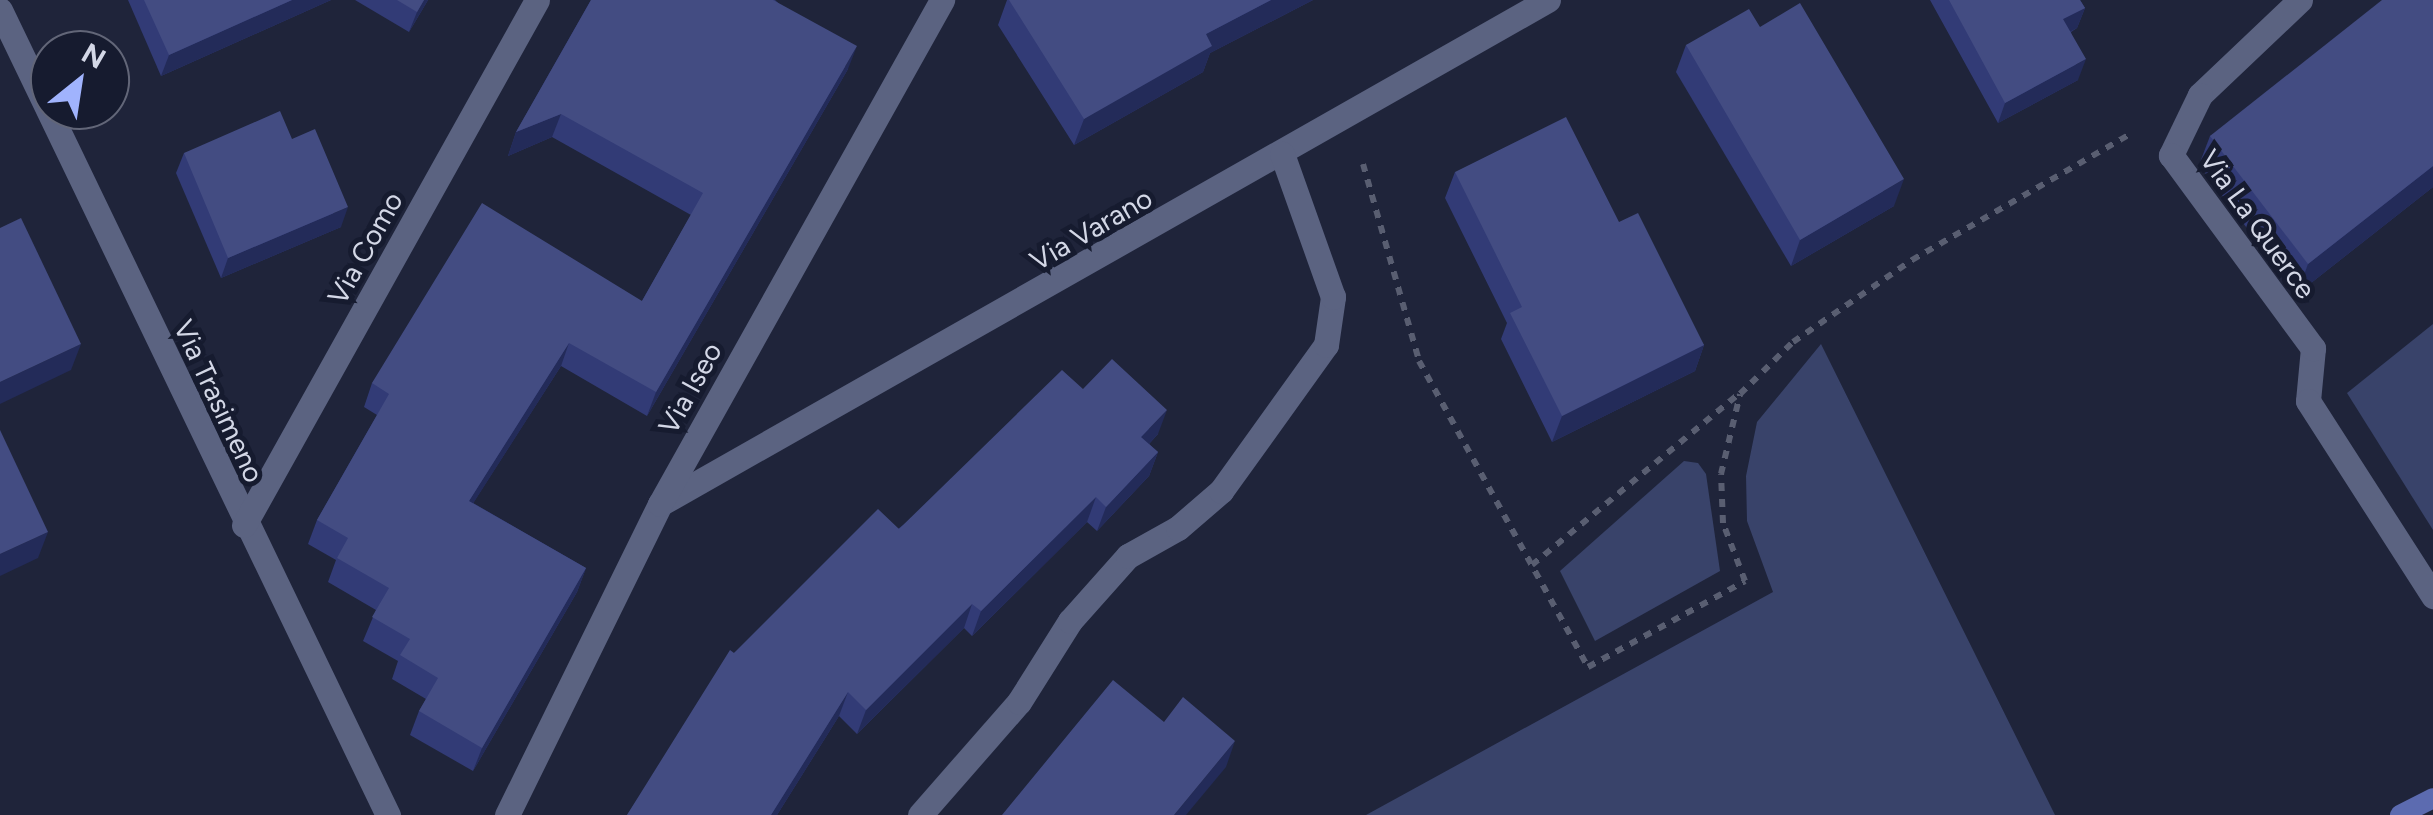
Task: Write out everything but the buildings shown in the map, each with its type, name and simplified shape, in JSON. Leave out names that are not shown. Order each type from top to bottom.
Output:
[{"type":"street","name":"Via Como","points":[[244,525],[537,0]]},
{"type":"street","name":"Via Iseo","points":[[507,815],[660,504],[942,0]]},
{"type":"street","name":"Via Varano","points":[[660,504],[1548,0]]},
{"type":"street","name":"Via La Querce","points":[[2300,0],[2200,95],[2171,155],[2313,348],[2308,401],[2433,596]]},
{"type":"street","name":"Via Trasimeno","points":[[0,10],[244,525],[388,815]]},
{"type":"street","points":[[920,815],[1019,702],[1070,622],[1128,556],[1178,528],[1222,492],[1326,345],[1333,297],[1282,154]]},
{"type":"path","points":[[1532,565],[1740,394],[1793,342],[1912,260],[2200,95]]},
{"type":"path","points":[[1362,164],[1419,361],[1588,667],[1746,582],[1723,522],[1721,474],[1740,394]]},
{"type":"shaded area","points":[[2433,324],[2433,530],[2347,393]]},
{"type":"shaded area","points":[[1821,344],[2055,815],[1366,815],[1773,592],[1747,521],[1746,476],[1757,422]]},
{"type":"shaded area","points":[[1684,461],[1698,463],[1706,474],[1720,571],[1595,641],[1560,571]]},
{"type":"waterway","points":[[2400,815],[2433,798]]}]
